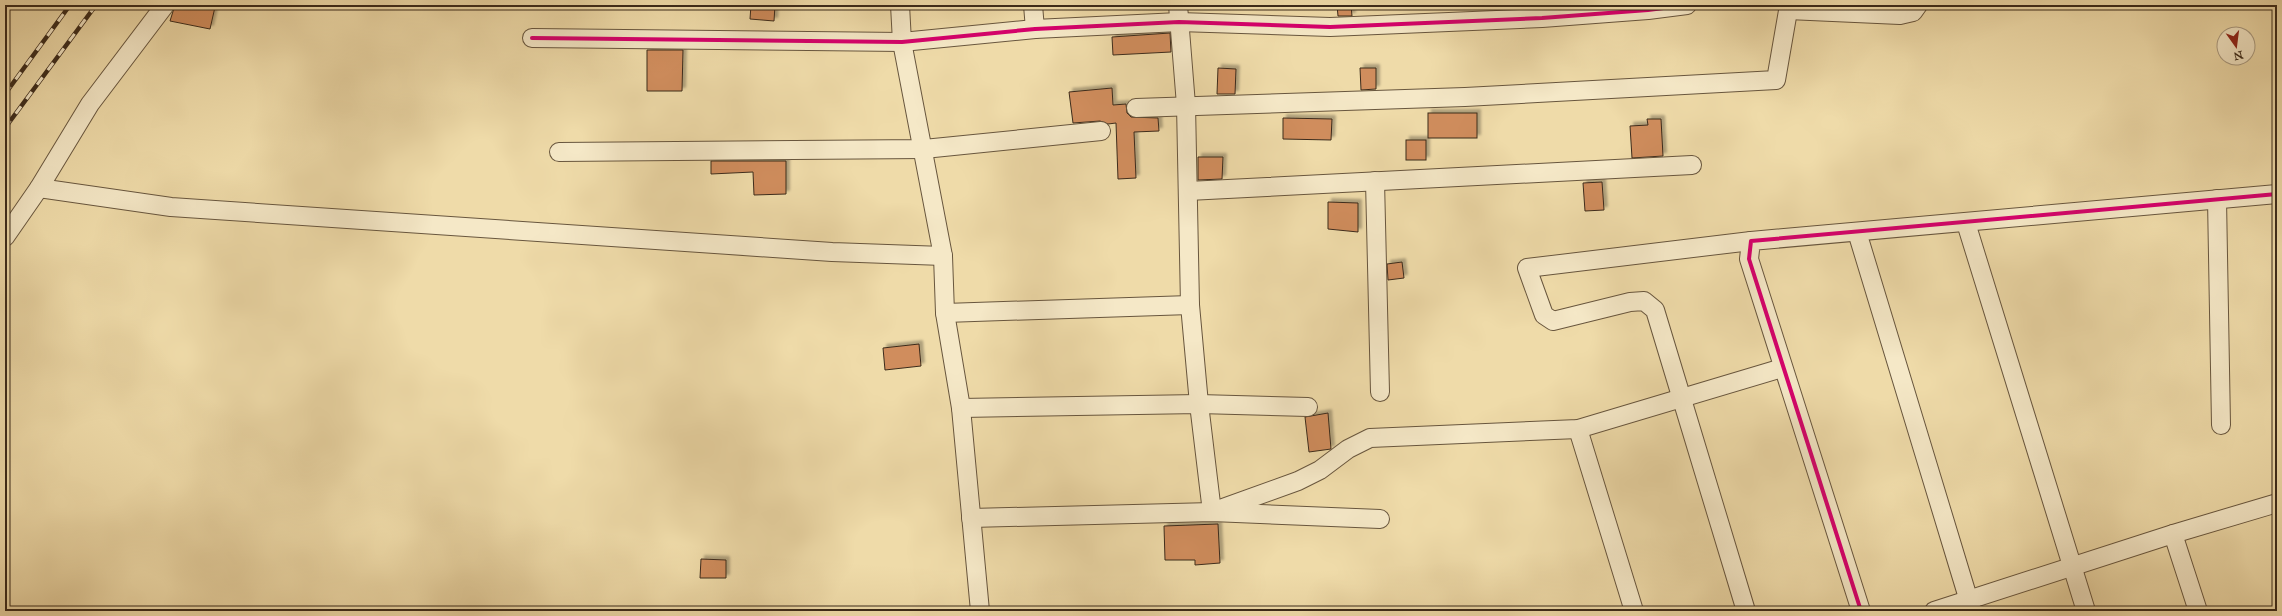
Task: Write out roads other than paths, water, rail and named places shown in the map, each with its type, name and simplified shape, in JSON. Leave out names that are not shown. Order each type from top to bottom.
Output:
[{"type":"street","points":[[5,237],[39,188],[90,104],[165,5]]},
{"type":"street","points":[[900,5],[902,42],[924,149],[943,256],[945,313],[961,408],[980,611]]},
{"type":"street","points":[[1033,5],[1035,29]]},
{"type":"street","points":[[532,38],[902,42],[1179,14],[1330,27],[1542,18],[1648,10],[1687,5]]},
{"type":"street","points":[[1136,108],[1186,105],[1465,97],[1776,80],[1789,8],[1900,15],[1913,12],[1918,5]]},
{"type":"street","points":[[1179,14],[1186,105],[1190,305],[1199,404],[1212,512]]},
{"type":"street","points":[[559,152],[924,149],[1101,131]]},
{"type":"street","points":[[1188,192],[1692,164]]},
{"type":"street","points":[[1376,182],[1380,392]]},
{"type":"street","points":[[39,188],[171,207],[832,252],[943,256]]},
{"type":"street","points":[[1746,611],[1655,310],[1644,301],[1630,302],[1553,321],[1544,315],[1527,268],[1751,241],[1966,223],[2277,194]]},
{"type":"street","points":[[2217,200],[2221,425]]},
{"type":"street","points":[[1966,223],[2071,567],[2086,611]]},
{"type":"street","points":[[1857,232],[1970,606]]},
{"type":"street","points":[[1751,241],[1749,259],[1782,368],[1861,611]]},
{"type":"street","points":[[945,313],[1190,305]]},
{"type":"street","points":[[1212,512],[1298,481],[1320,470],[1348,449],[1370,438],[1578,428],[1782,368]]},
{"type":"street","points":[[961,408],[1199,404],[1308,407]]},
{"type":"street","points":[[1578,428],[1634,611]]},
{"type":"street","points":[[1934,611],[1970,606],[2071,567],[2173,534],[2277,503]]},
{"type":"street","points":[[971,518],[1212,512],[1380,519]]},
{"type":"street","points":[[2173,534],[2198,611]]},
{"type":"railway","points":[[5,94],[70,5]]},
{"type":"railway","points":[[5,128],[96,5]]}]
